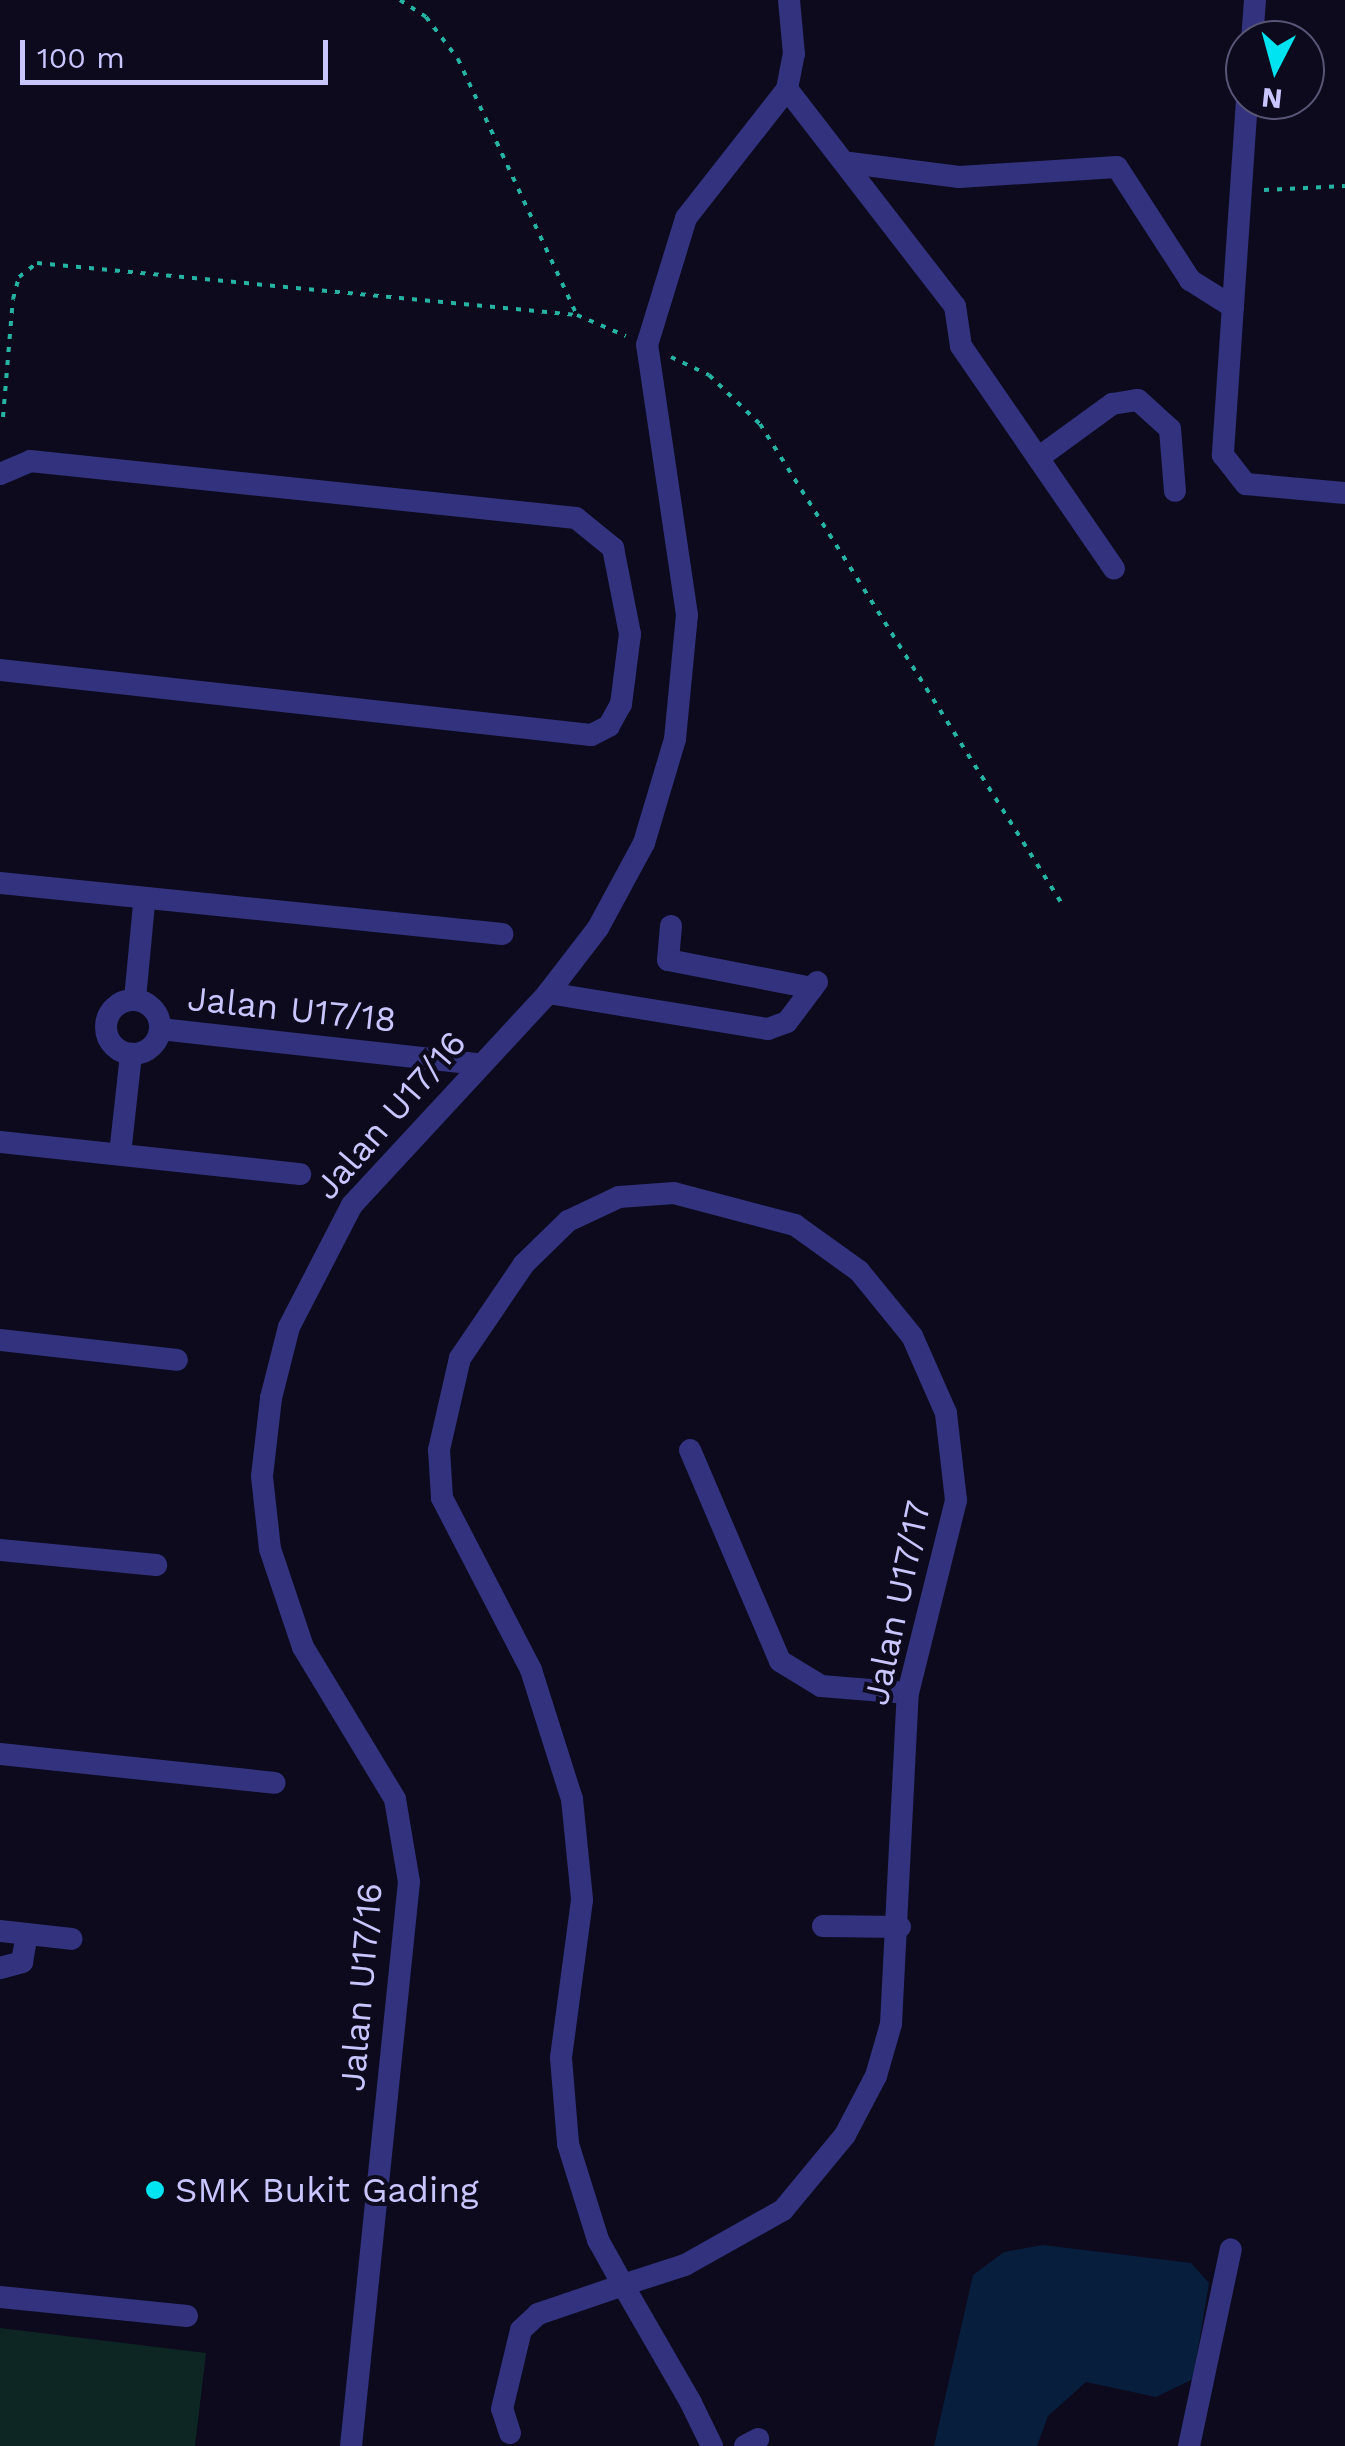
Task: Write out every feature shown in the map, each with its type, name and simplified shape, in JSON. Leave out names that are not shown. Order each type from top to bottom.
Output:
[{"type":"street","points":[[789,0],[794,54],[787,89],[850,162],[954,306],[961,346],[1114,569]]},
{"type":"street","name":"Jalan U17/16","points":[[350,2446],[409,1882],[396,1799],[304,1647],[284,1599],[262,1476],[275,1380],[316,1264],[388,1160],[548,992],[598,928],[644,842],[675,739],[686,615],[648,345],[686,218],[787,89]]},
{"type":"street","points":[[1245,120],[1223,455],[1232,476],[1261,488],[1345,493]]},
{"type":"street","points":[[850,162],[959,177],[1118,167],[1190,280],[1233,307]]},
{"type":"street","points":[[1038,458],[1112,404],[1138,400],[1170,429],[1176,491]]},
{"type":"street","points":[[0,474],[30,461],[576,518],[613,548],[630,634],[622,704],[609,726],[591,735],[0,670]]},
{"type":"street","points":[[0,883],[144,903],[502,934]]},
{"type":"street","points":[[135,1000],[144,903]]},
{"type":"street","points":[[548,992],[768,1029],[787,1022],[815,985],[668,960],[671,926]]},
{"type":"street","points":[[135,1000],[151,1006],[160,1029],[154,1045],[130,1054],[114,1046],[105,1029],[110,1011],[135,1000]]},
{"type":"street","name":"Jalan U17/18","points":[[160,1029],[476,1064]]},
{"type":"street","points":[[120,1154],[130,1054]]},
{"type":"street","points":[[0,1142],[300,1174]]},
{"type":"street","name":"Jalan U17/17","points":[[623,2286],[747,2235],[810,2182],[876,2076],[891,2024],[900,1926],[908,1694],[956,1500],[946,1413],[912,1336],[859,1271],[795,1225],[674,1193],[619,1197],[568,1221],[481,1320],[448,1392],[439,1450],[442,1498],[531,1670],[572,1799],[582,1900],[561,2058],[568,2144],[598,2240],[623,2286],[712,2446]]},
{"type":"street","points":[[0,1340],[177,1360]]},
{"type":"street","points":[[690,1450],[780,1661],[821,1686],[908,1694]]},
{"type":"street","points":[[0,1550],[156,1566]]},
{"type":"street","points":[[0,1754],[274,1783]]},
{"type":"street","points":[[823,1926],[900,1926]]},
{"type":"street","points":[[0,1931],[72,1939]]},
{"type":"street","points":[[0,1968],[22,1962],[27,1934]]},
{"type":"street","points":[[1190,2446],[1230,2249]]},
{"type":"street","points":[[510,2433],[502,2409],[521,2330],[538,2314],[623,2286]]},
{"type":"street","points":[[0,2297],[187,2316]]},
{"type":"path","points":[[400,0],[426,17],[458,59],[576,315]]},
{"type":"path","points":[[1239,194],[1345,186]]},
{"type":"path","points":[[3,418],[14,298],[19,277],[38,263],[576,315],[648,345],[710,375],[760,424],[1062,904]]},
{"type":"green space","points":[[0,2328],[206,2353],[195,2446],[0,2446]]},
{"type":"water","points":[[1043,2245],[1191,2263],[1209,2283],[1193,2379],[1156,2397],[1086,2382],[1048,2416],[1037,2446],[934,2446],[973,2275],[1004,2252]]},
{"type":"place","name":"SMK Bukit Gading","points":[[155,2190]]}]
